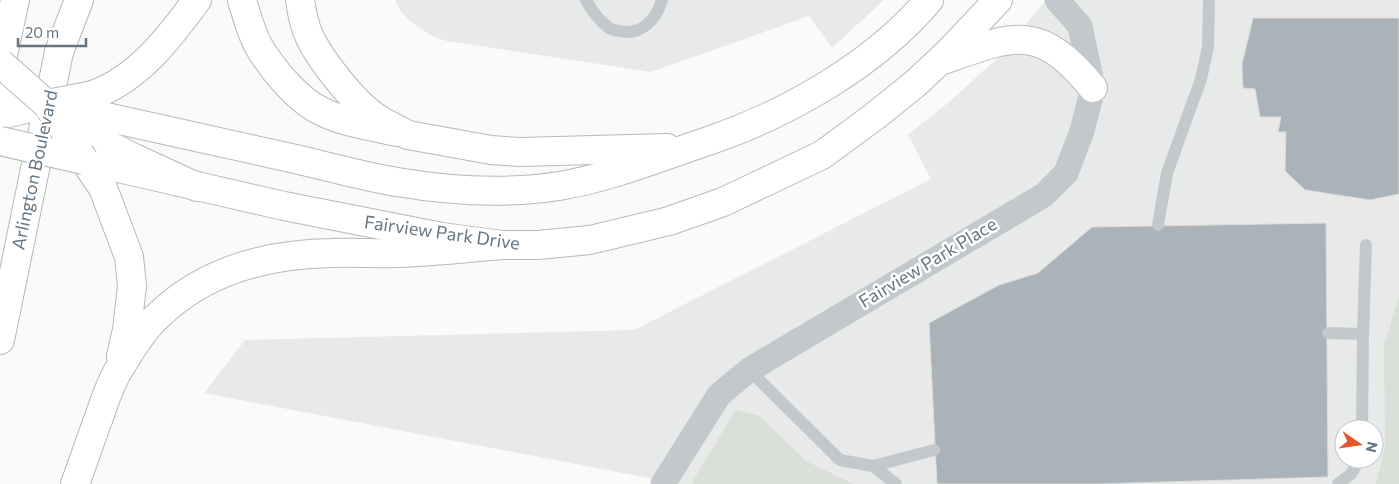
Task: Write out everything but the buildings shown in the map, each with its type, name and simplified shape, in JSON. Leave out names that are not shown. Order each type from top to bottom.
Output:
[{"type":"main road","points":[[0,68],[15,0]]},
{"type":"main road","name":"Arlington Boulevard","points":[[0,340],[70,0]]},
{"type":"main road","points":[[59,52],[79,0]]},
{"type":"main road","points":[[89,113],[116,84],[148,60],[197,0]]},
{"type":"main road","points":[[242,0],[249,24],[259,46],[279,75],[304,99],[322,112],[408,135],[491,150],[520,152],[690,147]]},
{"type":"main road","points":[[300,0],[310,37],[323,60],[341,83],[376,118],[408,135]]},
{"type":"main road","points":[[0,93],[397,182],[455,189],[510,190],[559,186],[623,172],[740,130],[837,80],[880,48],[916,16],[929,0]]},
{"type":"main road","name":"Fairview Park Drive","points":[[0,140],[197,187],[442,237],[502,245],[538,246],[606,237],[669,221],[723,202],[822,155],[916,84],[998,0]]},
{"type":"main road","points":[[938,62],[992,42],[1016,38],[1039,42],[1059,52],[1076,67],[1093,88]]},
{"type":"main road","points":[[0,63],[47,104],[103,188],[130,257],[132,286],[128,330],[117,372],[75,484]]},
{"type":"main road","points":[[0,114],[47,104],[89,113],[134,158],[197,187]]},
{"type":"main road","points":[[117,372],[140,338],[160,314],[186,292],[214,276],[240,266],[285,257],[330,253],[395,253],[502,245]]},
{"type":"street","name":"Fairview Park Place","points":[[663,484],[719,395],[749,370],[1044,194],[1066,173],[1082,131],[1093,88],[1080,26],[1057,0]]},
{"type":"lane","points":[[586,0],[594,15],[609,29],[628,33],[646,27],[658,13],[662,0]]},
{"type":"lane","points":[[1158,225],[1167,173],[1200,79],[1208,47],[1209,0]]},
{"type":"lane","points":[[1362,419],[1366,245]]},
{"type":"lane","points":[[1328,333],[1363,334]]},
{"type":"lane","points":[[749,370],[840,460],[873,466],[934,450]]},
{"type":"lane","points":[[873,466],[896,484]]},
{"type":"lane","points":[[1338,484],[1351,474],[1354,469]]},
{"type":"shaded area","points":[[395,0],[884,0],[832,48],[809,16],[651,72],[447,41],[434,37],[411,22],[402,13]]},
{"type":"shaded area","points":[[1046,0],[1399,0],[1399,484],[680,484],[204,393],[245,340],[634,330],[931,179],[908,135],[949,102],[998,58]]},
{"type":"shaded area","points":[[1399,296],[1399,484],[1376,484],[1380,469],[1384,469],[1384,346]]},
{"type":"shaded area","points":[[736,410],[760,416],[806,461],[853,484],[691,484]]}]
